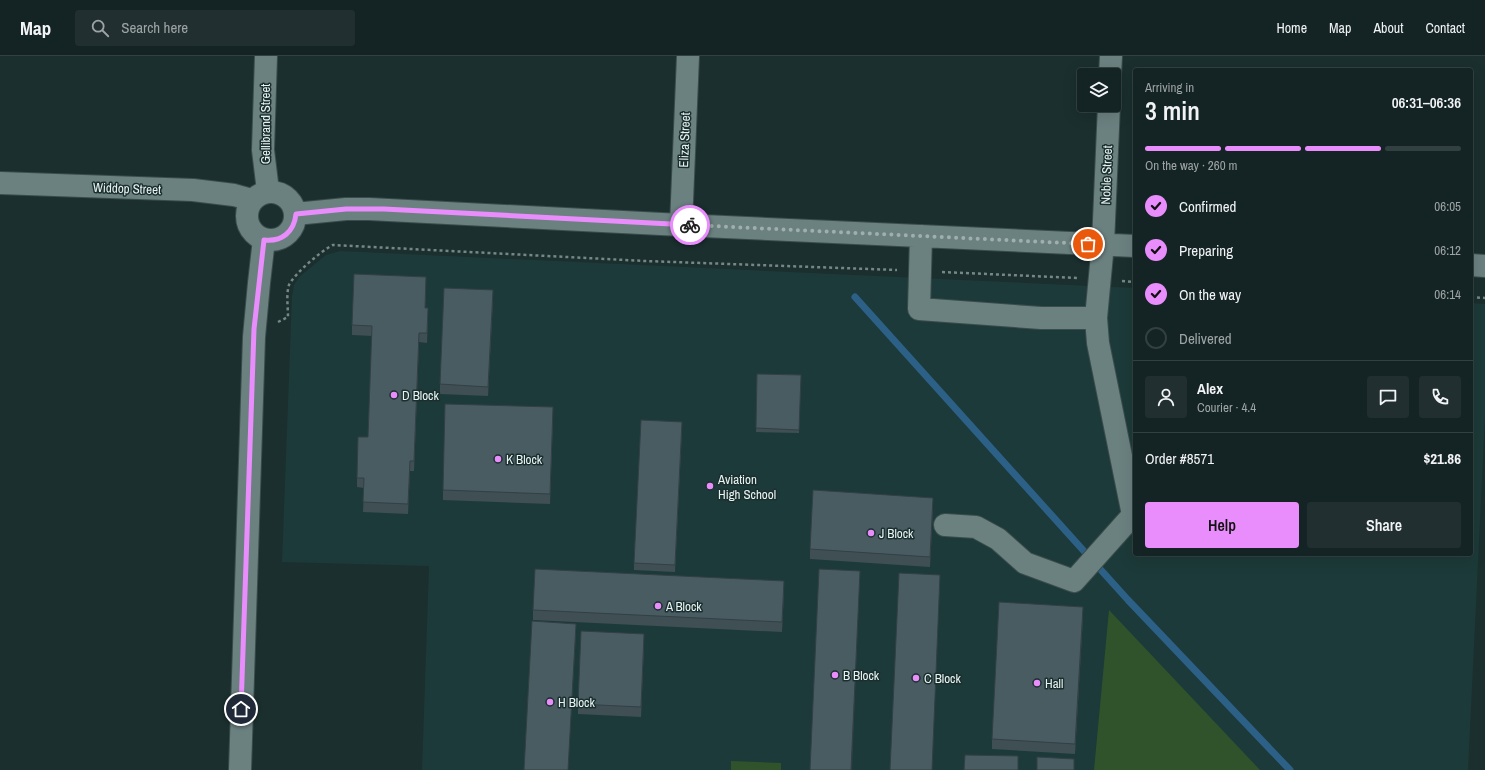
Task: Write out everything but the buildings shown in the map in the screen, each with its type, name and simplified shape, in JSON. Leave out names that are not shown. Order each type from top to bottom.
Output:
[{"type":"street","name":"Gellibrand Street","points":[[260,196],[266,56]]},
{"type":"street","name":"Eliza Street","points":[[681,225],[688,56]]},
{"type":"street","points":[[1110,68],[1111,56]]},
{"type":"street","name":"Noble Street","points":[[945,525],[976,527],[998,539],[1025,563],[1074,581],[1133,515],[1133,501],[1098,343],[1096,318],[1103,244],[1109,112]]},
{"type":"street","name":"Widdop Street","points":[[0,184],[193,190],[234,195],[260,196]]},
{"type":"street","points":[[276,192],[283,194],[294,206],[296,214],[295,222],[292,229],[280,239],[264,240],[254,233],[248,223],[246,215],[248,207],[260,196],[276,192]]},
{"type":"street","points":[[296,214],[346,209],[369,209],[1133,246]]},
{"type":"street","points":[[920,236],[919,309],[1041,318],[1096,318]]},
{"type":"street","points":[[240,770],[254,329],[264,240]]},
{"type":"street","points":[[1473,265],[1485,266]]},
{"type":"path","points":[[288,317],[289,287],[294,277],[326,248],[333,245],[645,261],[1133,282]]},
{"type":"path","points":[[1473,297],[1485,298]]},
{"type":"shaded area","name":"Aviation High School","points":[[340,251],[1133,288],[1133,556],[1473,556],[1473,303],[1485,304],[1485,417],[1468,770],[422,770],[429,566],[282,562],[292,296],[294,285],[299,277],[326,255]]},
{"type":"green space","points":[[1109,610],[1260,770],[1094,770]]},
{"type":"green space","points":[[731,761],[781,763],[781,770],[731,770]]},
{"type":"waterway","points":[[855,297],[1128,600],[1290,770]]},
{"type":"way so far","points":[[690,225],[1088,244]]},
{"type":"place","name":"D Block","points":[[394,395]]},
{"type":"place","name":"K Block","points":[[498,459]]},
{"type":"place","name":"Aviation High School","points":[[710,486]]},
{"type":"place","name":"J Block","points":[[871,533]]},
{"type":"place","name":"A Block","points":[[658,606]]},
{"type":"place","name":"B Block","points":[[835,675]]},
{"type":"place","name":"C Block","points":[[916,678]]},
{"type":"place","name":"Hall","points":[[1037,683]]},
{"type":"place","name":"H Block","points":[[550,702]]},
{"type":"route","points":[[241,709],[254,329],[264,240],[280,239],[286,235],[292,229],[296,214],[346,209],[384,209],[690,225]]}]
